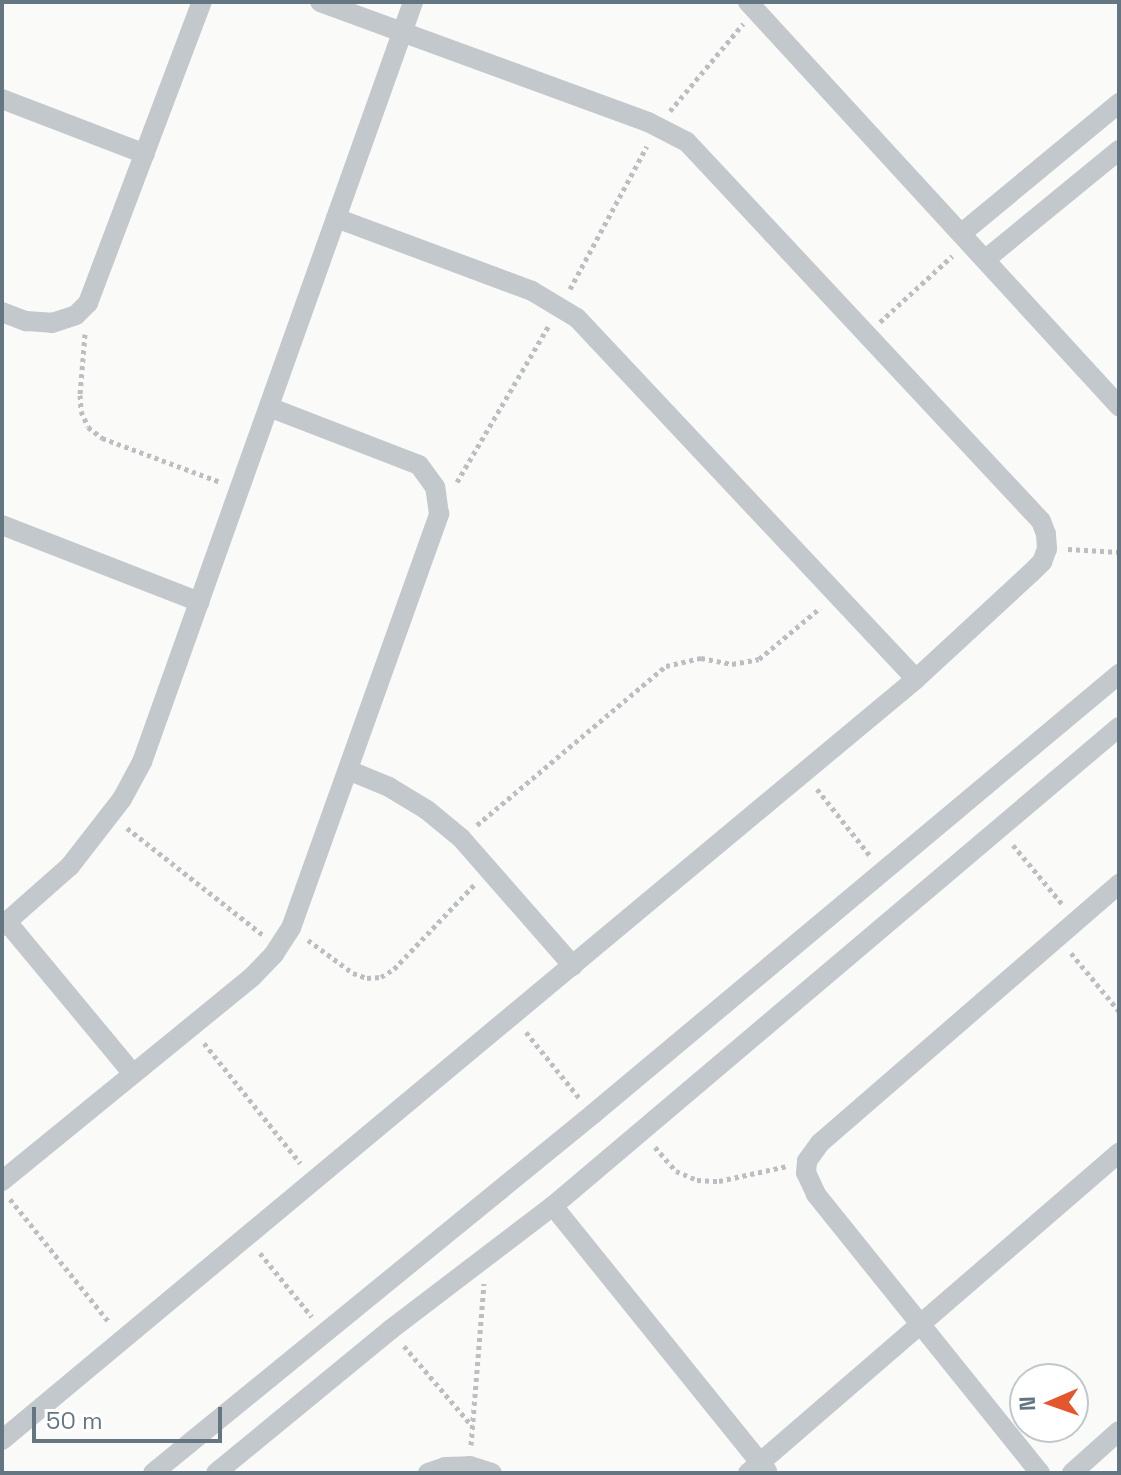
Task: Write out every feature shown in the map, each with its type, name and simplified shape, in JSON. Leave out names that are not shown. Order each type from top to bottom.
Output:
[{"type":"street","points":[[2,312],[26,321],[52,323],[76,315],[88,303],[202,2]]},
{"type":"street","points":[[2,1440],[916,679],[1031,573],[1042,562],[1047,549],[1041,521],[700,153],[658,126],[320,2]]},
{"type":"street","points":[[133,1074],[4,924],[70,866],[111,815],[142,762],[413,2]]},
{"type":"street","points":[[755,4],[1118,403]]},
{"type":"street","points":[[2,99],[145,154]]},
{"type":"street","points":[[966,237],[1119,103]]},
{"type":"street","points":[[986,259],[1119,150]]},
{"type":"street","points":[[336,218],[532,291],[593,332],[916,679]]},
{"type":"street","points":[[2,1181],[252,977],[279,948],[291,928],[439,514],[435,487],[419,465],[269,407]]},
{"type":"street","points":[[2,525],[199,602]]},
{"type":"street","points":[[153,1473],[593,1114],[1119,674]]},
{"type":"street","points":[[216,1473],[390,1330],[553,1206],[1119,727]]},
{"type":"street","points":[[348,770],[414,802],[461,838],[573,966]]},
{"type":"street","points":[[1040,1473],[816,1194],[806,1173],[807,1161],[820,1143],[1119,884]]},
{"type":"street","points":[[553,1206],[759,1469],[1119,1153]]},
{"type":"street","points":[[1072,1473],[1119,1431]]},
{"type":"street","points":[[428,1473],[445,1467],[470,1466],[492,1473]]},
{"type":"path","points":[[439,514],[560,307],[658,126],[755,4]]},
{"type":"path","points":[[867,333],[966,237]]},
{"type":"path","points":[[88,303],[80,395],[81,411],[88,427],[102,438],[239,489]]},
{"type":"path","points":[[1047,549],[1119,552]]},
{"type":"path","points":[[461,838],[666,666],[701,658],[732,664],[759,659],[836,593]]},
{"type":"path","points":[[804,773],[881,870]]},
{"type":"path","points":[[111,815],[279,948]]},
{"type":"path","points":[[998,828],[1076,921]]},
{"type":"path","points":[[291,928],[353,973],[367,978],[381,977],[394,969],[488,869]]},
{"type":"path","points":[[1058,937],[1119,1011]]},
{"type":"path","points":[[512,1016],[593,1114]]},
{"type":"path","points":[[191,1027],[314,1181]]},
{"type":"path","points":[[642,1131],[676,1171],[697,1180],[719,1181],[807,1161]]},
{"type":"path","points":[[2,1189],[123,1339]]},
{"type":"path","points":[[247,1237],[324,1332]]},
{"type":"path","points":[[470,1466],[486,1259]]},
{"type":"path","points":[[390,1330],[472,1426]]}]
